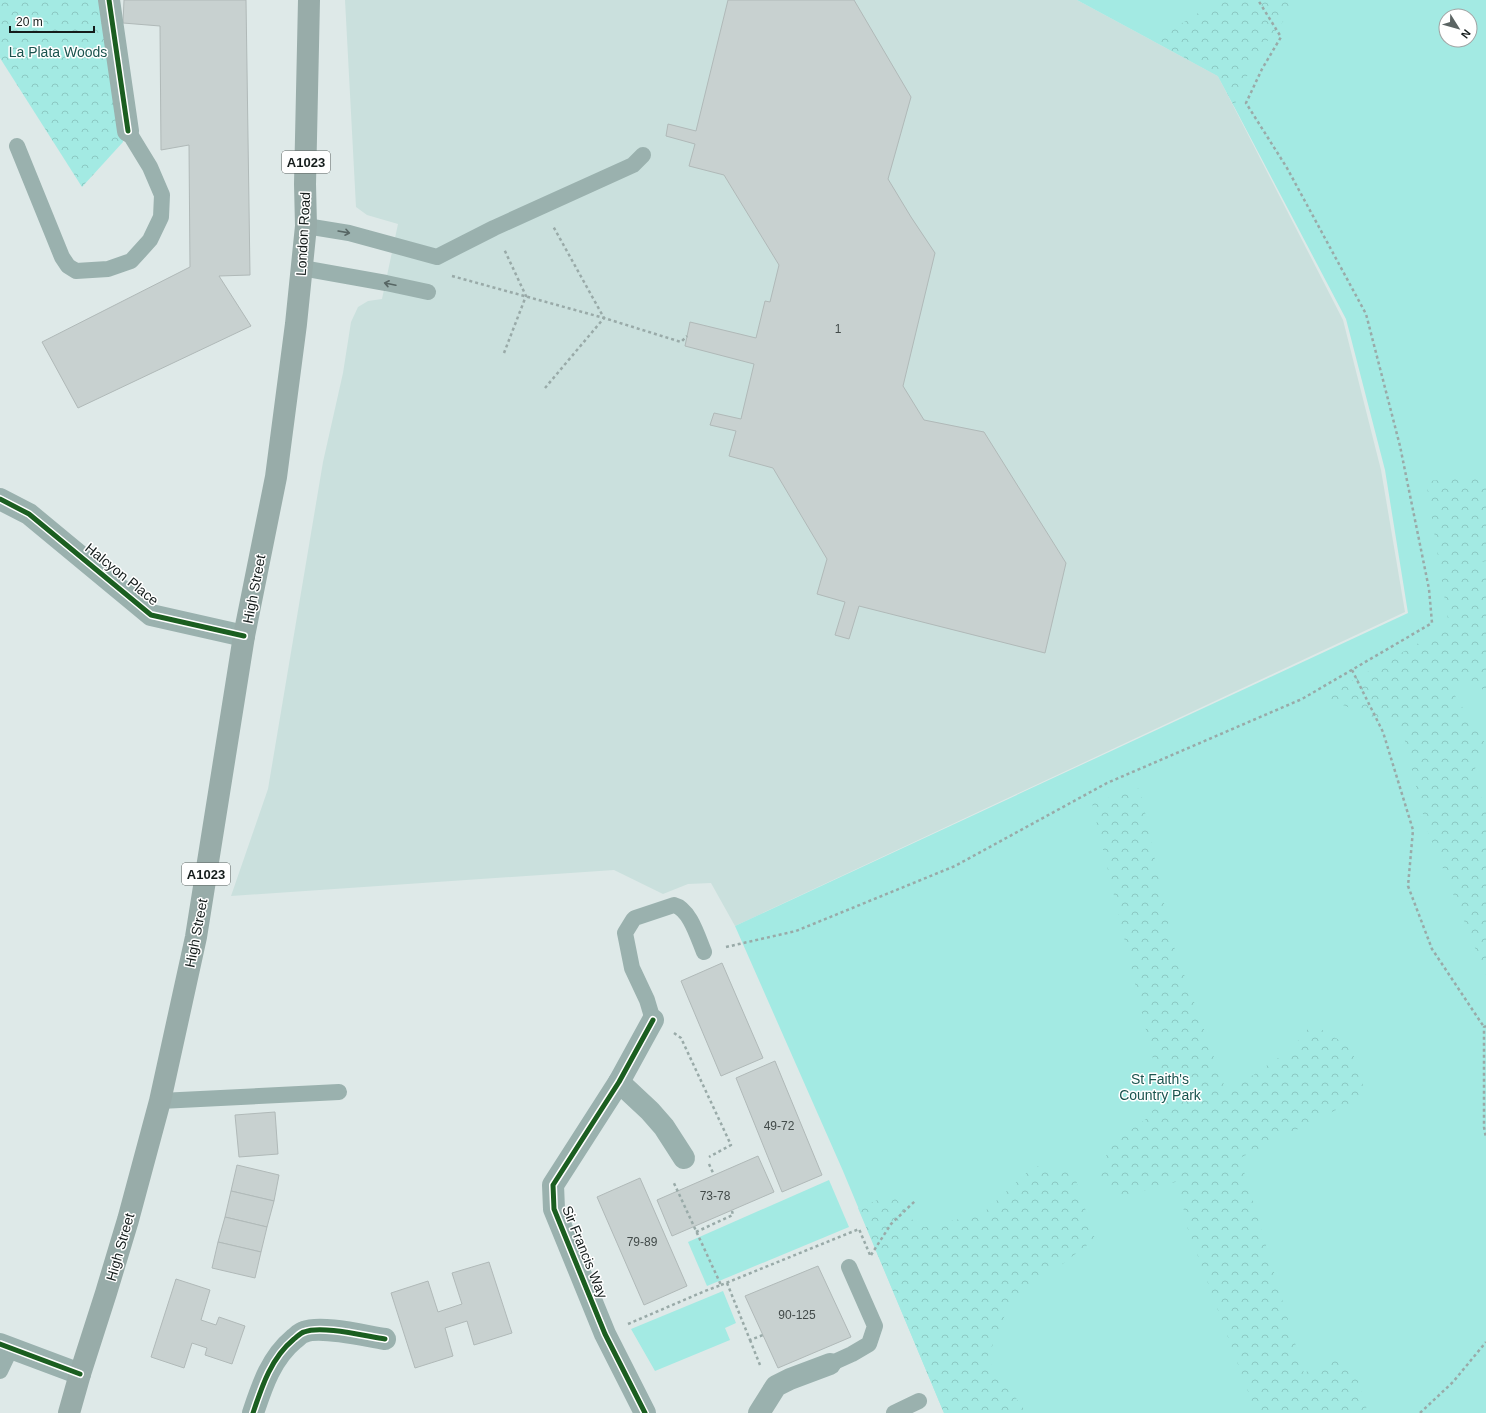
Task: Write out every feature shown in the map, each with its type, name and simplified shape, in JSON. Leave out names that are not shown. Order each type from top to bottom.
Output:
[{"type":"main road","name":"London Road","points":[[296,324],[306,226],[309,0]]},
{"type":"main road","name":"High Street","points":[[69,1413],[128,1220],[160,1101],[196,937],[244,636],[276,477],[296,324]]},
{"type":"street","points":[[108,0],[128,131]]},
{"type":"street","name":"Halcyon Place","points":[[0,500],[29,514],[151,615],[244,636]]},
{"type":"street","name":"Sir Francis Way","points":[[645,1413],[605,1334],[554,1209],[553,1185],[619,1082],[654,1020]]},
{"type":"street","points":[[619,1082],[650,1111],[664,1127],[684,1158]]},
{"type":"street","points":[[253,1413],[265,1380],[277,1358],[288,1344],[302,1332],[314,1330],[332,1331],[385,1338]]},
{"type":"street","points":[[6,1346],[80,1374]]},
{"type":"street","points":[[760,1413],[776,1386],[790,1379],[830,1364]]},
{"type":"lane","points":[[17,146],[62,257],[68,266],[76,272],[108,269],[131,261],[150,240],[161,217],[162,195],[150,167],[128,131]]},
{"type":"lane","points":[[306,226],[350,233],[437,256],[494,228],[633,165],[643,155]]},
{"type":"lane","points":[[302,268],[428,292]]},
{"type":"lane","points":[[654,1020],[647,1000],[632,968],[625,933],[633,920],[674,905],[679,906],[690,920],[704,952]]},
{"type":"lane","points":[[160,1101],[339,1092]]},
{"type":"lane","points":[[830,1364],[869,1344],[875,1326],[849,1266]]},
{"type":"lane","points":[[0,1371],[6,1346]]},
{"type":"lane","points":[[894,1413],[920,1401]]},
{"type":"path","points":[[704,952],[796,931],[955,866],[1107,783],[1302,699],[1432,623],[1429,589],[1400,446],[1366,314],[1287,168],[1246,103],[1262,69],[1281,37],[1258,0]]},
{"type":"path","points":[[542,206],[604,318]]},
{"type":"path","points":[[494,228],[526,296],[504,353]]},
{"type":"path","points":[[449,275],[604,318],[681,342],[687,336]]},
{"type":"path","points":[[545,388],[604,318]]},
{"type":"path","points":[[1352,670],[1383,732],[1413,830],[1408,886],[1432,949],[1485,1026],[1484,1127],[1486,1138]]},
{"type":"path","points":[[654,1020],[681,1038],[731,1145],[706,1159],[714,1175]]},
{"type":"path","points":[[684,1158],[667,1168],[721,1286]]},
{"type":"path","points":[[849,1266],[870,1255],[891,1224],[915,1201]]},
{"type":"path","points":[[696,1232],[733,1215],[732,1211]]},
{"type":"path","points":[[605,1334],[705,1290],[721,1286],[859,1229],[870,1255]]},
{"type":"path","points":[[727,1283],[750,1340],[763,1335]]},
{"type":"path","points":[[1420,1413],[1453,1382],[1486,1342]]},
{"type":"shaded area","points":[[345,0],[1077,0],[1218,76],[1343,320],[1381,470],[1405,612],[735,926],[711,883],[688,884],[663,894],[614,870],[231,896],[268,789],[323,462],[343,373],[351,322],[358,307],[368,301],[382,299],[398,224],[367,215],[356,207]]},
{"type":"green space","name":"La Plata Woods","points":[[0,0],[105,0],[123,142],[82,187],[0,58]]},
{"type":"green space","name":"St Faith's Country Park","points":[[1077,0],[1486,0],[1486,1413],[944,1413],[843,1171],[735,926],[1408,613],[1385,470],[1346,319],[1218,76]]},
{"type":"green space","points":[[1219,0],[1300,0],[1257,54],[1234,106],[1218,76],[1152,40]]},
{"type":"green space","points":[[1486,476],[1486,561],[1478,563],[1486,573],[1486,691],[1463,680],[1449,686],[1485,743],[1473,774],[1486,810],[1486,975],[1426,827],[1402,729],[1323,697],[1449,626],[1426,481]]},
{"type":"green space","points":[[1140,788],[1172,941],[1227,1093],[1291,1049],[1312,1024],[1351,1047],[1366,1095],[1240,1158],[1304,1373],[1335,1357],[1357,1378],[1368,1413],[1256,1413],[1186,1224],[1179,1181],[1121,1197],[1099,1176],[1110,1145],[1150,1116],[1161,1093],[1092,803]]},
{"type":"green space","points":[[1034,1166],[1073,1171],[1095,1239],[1009,1305],[987,1359],[1027,1413],[944,1413],[858,1208],[892,1194],[919,1228],[982,1214]]},
{"type":"green space","points":[[829,1180],[849,1227],[707,1286],[688,1242]]},
{"type":"green space","points":[[723,1291],[736,1323],[725,1328],[730,1340],[655,1371],[631,1329]]},
{"type":"building","points":[[124,0],[246,0],[250,275],[219,276],[251,326],[78,408],[42,342],[190,267],[189,145],[161,150],[160,26],[123,23]]},
{"type":"building","points":[[728,0],[854,0],[911,97],[888,179],[935,253],[903,386],[924,420],[984,432],[1066,563],[1045,653],[859,606],[849,639],[835,635],[845,602],[817,594],[827,559],[773,468],[729,456],[736,431],[710,425],[714,413],[741,419],[754,364],[685,346],[690,322],[756,338],[765,301],[770,302],[779,265],[724,175],[689,166],[695,144],[666,136],[668,124],[696,131]]},
{"type":"building","points":[[722,963],[763,1058],[721,1076],[681,981]]},
{"type":"building","points":[[775,1061],[822,1175],[782,1192],[736,1078]]},
{"type":"building","points":[[275,1112],[278,1154],[239,1157],[235,1115]]},
{"type":"building","points":[[758,1156],[774,1192],[672,1236],[657,1200]]},
{"type":"building","points":[[237,1165],[279,1175],[274,1201],[231,1191]]},
{"type":"building","points":[[640,1178],[687,1286],[644,1305],[597,1197]]},
{"type":"building","points":[[231,1191],[274,1201],[267,1227],[225,1217]]},
{"type":"building","points":[[225,1217],[267,1227],[261,1252],[218,1242]]},
{"type":"building","points":[[218,1242],[261,1252],[255,1278],[212,1268]]},
{"type":"building","points":[[489,1262],[512,1333],[474,1345],[467,1321],[445,1328],[453,1356],[415,1368],[391,1293],[428,1281],[438,1312],[462,1304],[452,1273]]},
{"type":"building","points":[[818,1266],[851,1337],[778,1368],[745,1296]]},
{"type":"building","points":[[176,1279],[210,1290],[201,1320],[216,1325],[219,1317],[245,1326],[232,1364],[205,1355],[207,1348],[192,1343],[184,1368],[151,1357]]},
{"type":"cycle path","points":[[109,0],[128,131]]},
{"type":"cycle path","points":[[0,499],[29,514],[151,615],[244,636]]},
{"type":"cycle path","points":[[645,1413],[605,1334],[554,1209],[553,1185],[619,1082],[653,1020]]},
{"type":"cycle path","points":[[253,1413],[268,1373],[273,1364],[286,1347],[301,1333],[312,1330],[332,1330],[385,1339]]},
{"type":"cycle path","points":[[0,1344],[80,1374]]}]
